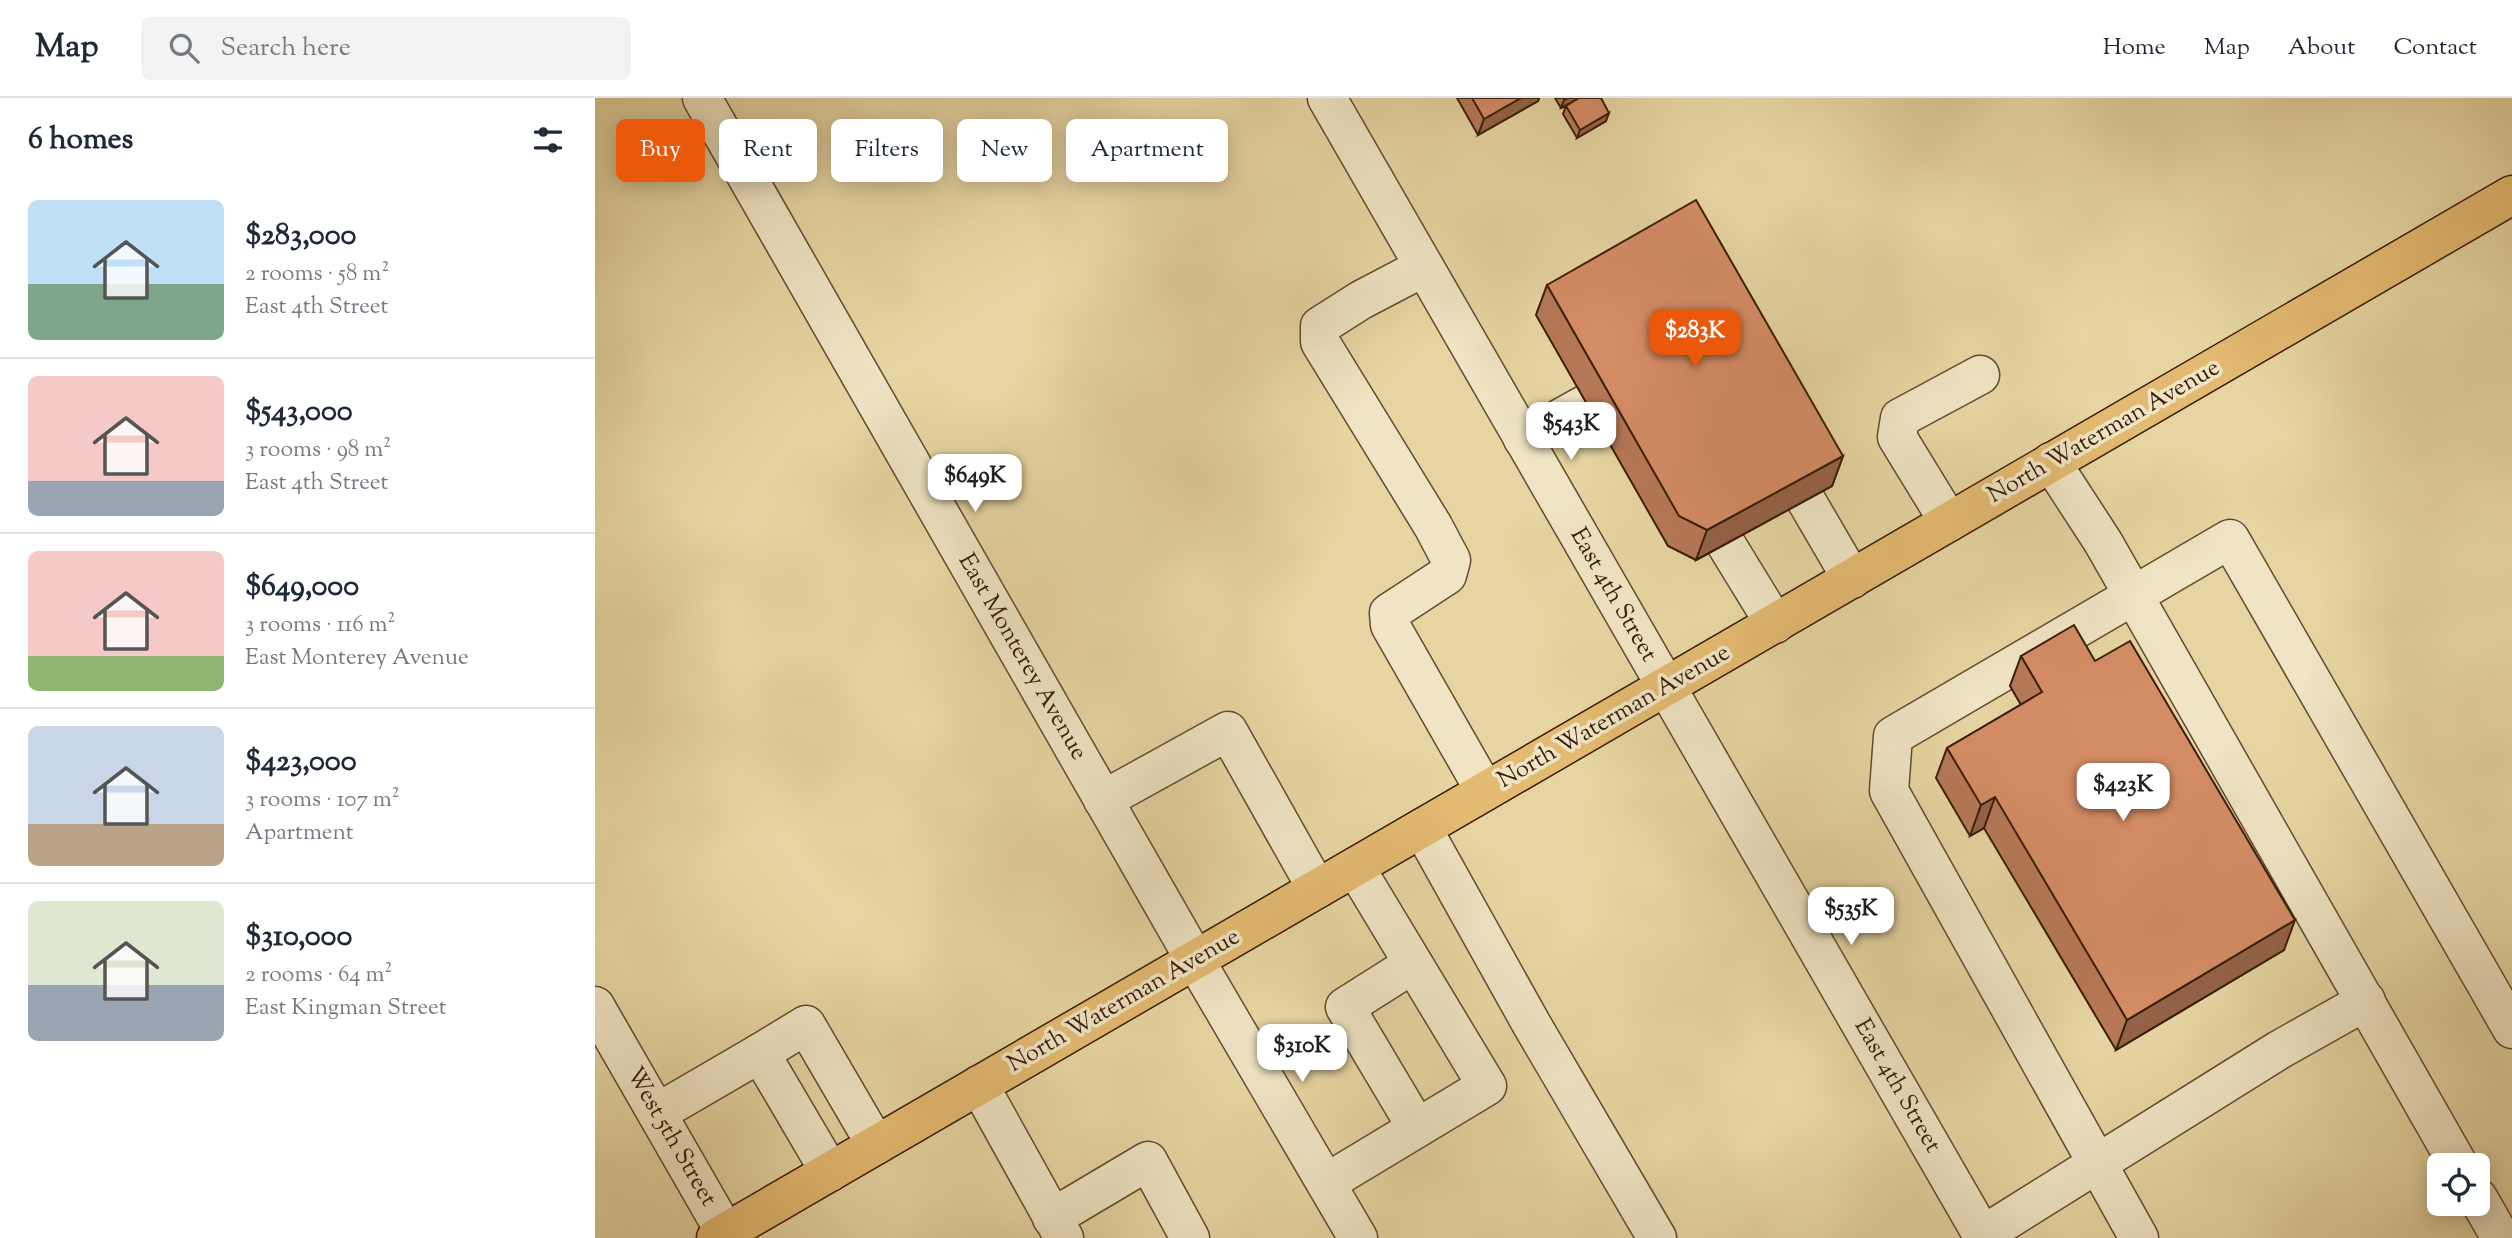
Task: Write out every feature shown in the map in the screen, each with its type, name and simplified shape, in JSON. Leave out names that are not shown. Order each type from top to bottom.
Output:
[{"type":"main road","name":"North Waterman Avenue","points":[[723,1236],[2512,195]]},
{"type":"street","name":"East Monterey Avenue","points":[[702,98],[1195,960],[1359,1238]]},
{"type":"street","name":"East 4th Street","points":[[1327,98],[1984,1236]]},
{"type":"street","points":[[1424,267],[1319,326],[1320,342],[1451,560],[1447,575],[1389,612],[1390,625],[1485,791]]},
{"type":"street","points":[[1949,522],[1897,437],[1900,418],[1980,376]]},
{"type":"street","points":[[1523,439],[1613,389],[1631,390],[1653,425]]},
{"type":"street","points":[[1765,429],[1852,579]]},
{"type":"street","points":[[2051,463],[2103,542],[2452,1153]]},
{"type":"street","points":[[1682,472],[1775,624]]},
{"type":"street","points":[[2140,1238],[1889,790],[1893,736],[2230,539],[2512,1029]]},
{"type":"street","points":[[1103,800],[1228,731],[1317,889]]},
{"type":"street","points":[[1422,828],[1532,1026],[1657,1238]]},
{"type":"street","points":[[1326,1183],[1487,1086],[1355,867]]},
{"type":"street","points":[[1413,964],[1345,1007],[1417,1128]]},
{"type":"street","points":[[1984,1236],[2279,1050],[2365,1001]]},
{"type":"street","points":[[657,1113],[806,1025],[876,1145]]},
{"type":"street","name":"West 5th Street","points":[[600,1026],[657,1113],[723,1236]]},
{"type":"street","points":[[760,1053],[831,1172]]},
{"type":"street","points":[[979,1085],[1058,1228],[1148,1161],[1190,1238]]},
{"type":"street","points":[[2488,1216],[2501,1238]]},
{"type":"building","points":[[1472,98],[1521,98],[1484,119]]},
{"type":"building","points":[[1579,98],[1601,98],[1609,113],[1580,130],[1566,106]]},
{"type":"building","points":[[1696,200],[1843,456],[1707,530],[1679,516],[1547,285]]},
{"type":"building","points":[[2074,625],[2095,661],[2130,641],[2295,920],[2127,1020],[1995,797],[1981,805],[1947,748],[2042,692],[2021,656]]}]
